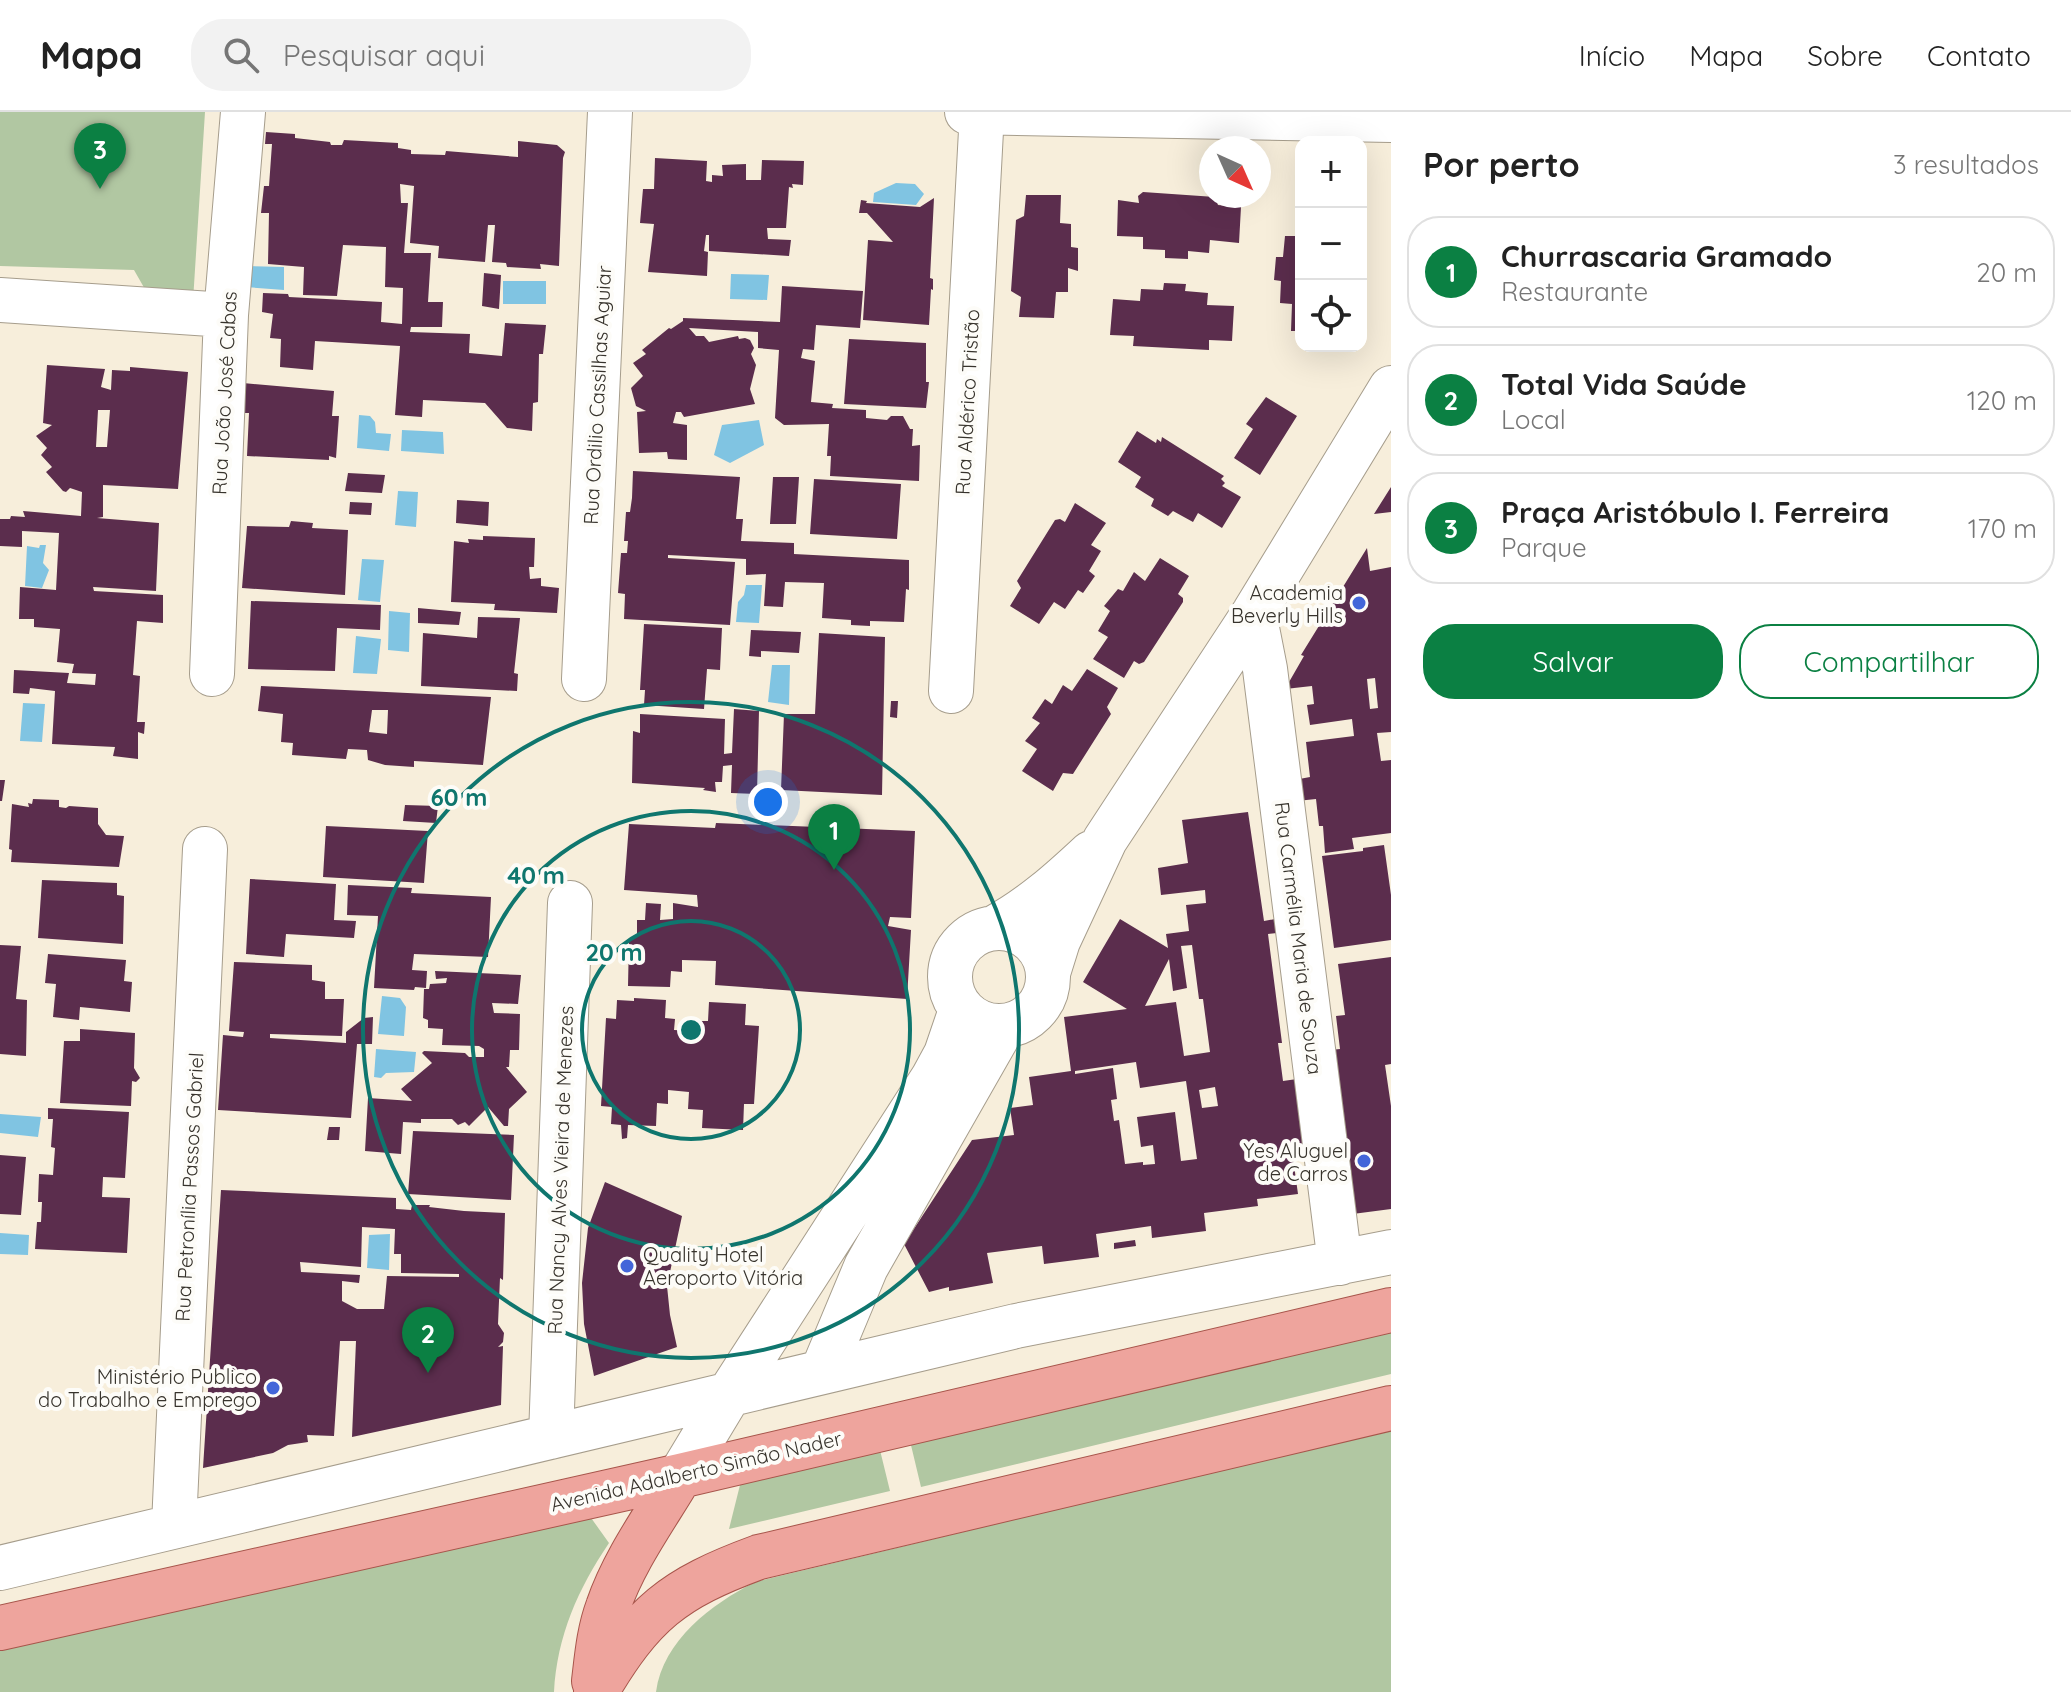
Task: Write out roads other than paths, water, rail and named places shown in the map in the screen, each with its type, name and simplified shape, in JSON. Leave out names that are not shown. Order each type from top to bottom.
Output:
[{"type":"main road","name":"Avenida Adalberto Simão Nader","points":[[0,1628],[680,1476],[1391,1310]]},
{"type":"main road","points":[[595,1692],[615,1660],[651,1615],[676,1595],[715,1573],[759,1557],[1391,1408]]},
{"type":"main road","points":[[595,1692],[599,1642],[608,1607],[630,1558],[680,1476]]},
{"type":"street","name":"Rua João José Cabas","points":[[212,674],[226,315],[243,112]]},
{"type":"street","name":"Rua Ordilio Cassilhas Aguiar","points":[[584,679],[610,112]]},
{"type":"street","points":[[967,112],[1376,117]]},
{"type":"street","name":"Rua Aldérico Tristão","points":[[951,691],[982,112]]},
{"type":"street","points":[[0,300],[226,315]]},
{"type":"street","points":[[1048,973],[1044,957],[1025,934],[994,928],[980,931],[966,940],[956,952],[950,966],[949,982],[961,1010],[987,1026],[1003,1027],[1018,1023],[1031,1015],[1041,1003],[1058,941],[1105,840],[1254,613],[1391,388]]},
{"type":"street","name":"Rua Carmélia Maria de Souza","points":[[1254,613],[1265,669],[1340,1263]]},
{"type":"street","points":[[994,928],[1016,916],[1054,887],[1105,840]]},
{"type":"street","name":"Rua Petronília Passos Gabriel","points":[[174,1525],[205,849]]},
{"type":"street","name":"Rua Nancy Alves Vieira de Menezes","points":[[551,1437],[570,903]]},
{"type":"street","points":[[680,1476],[933,1078],[946,1054],[961,1010]]},
{"type":"street","points":[[823,1370],[866,1267],[1003,1027]]},
{"type":"street","points":[[0,1568],[1016,1326],[1391,1252]]},
{"type":"water","points":[[896,183],[915,184],[924,194],[916,205],[873,202],[874,193]]},
{"type":"water","points":[[247,266],[284,267],[284,290],[245,287]]},
{"type":"water","points":[[731,274],[769,275],[767,300],[730,299]]},
{"type":"water","points":[[503,281],[546,281],[546,304],[503,304]]},
{"type":"water","points":[[359,415],[370,416],[375,422],[376,433],[391,434],[389,451],[357,448]]},
{"type":"water","points":[[759,420],[764,445],[730,463],[714,455],[722,425]]},
{"type":"water","points":[[402,430],[443,432],[444,454],[401,451]]},
{"type":"water","points":[[398,491],[418,492],[416,527],[395,525]]},
{"type":"water","points":[[46,545],[43,563],[49,570],[42,588],[25,586],[27,546],[39,548]]},
{"type":"water","points":[[362,559],[384,560],[380,602],[358,600]]},
{"type":"water","points":[[746,585],[762,585],[759,623],[736,622],[738,602],[744,595]]},
{"type":"water","points":[[389,611],[410,613],[409,652],[388,650]]},
{"type":"water","points":[[356,636],[381,639],[377,674],[353,673]]},
{"type":"water","points":[[772,665],[790,665],[789,705],[768,702]]},
{"type":"water","points":[[23,703],[45,704],[42,742],[20,741]]},
{"type":"water","points":[[382,996],[400,998],[406,1007],[404,1036],[378,1034]]},
{"type":"water","points":[[376,1049],[416,1052],[414,1072],[386,1073],[381,1078],[374,1077]]},
{"type":"water","points":[[0,1114],[41,1117],[38,1137],[0,1133]]},
{"type":"water","points":[[0,1233],[29,1235],[28,1255],[0,1254]]},
{"type":"water","points":[[390,1234],[389,1270],[367,1268],[369,1235]]},
{"type":"place","name":"Praça Aristóbulo I. Ferreira","points":[[100,189]]},
{"type":"place","name":"Academia Beverly Hills","points":[[1359,603]]},
{"type":"place","name":"Churrascaria Gramado","points":[[834,870]]},
{"type":"place","name":"Yes Aluguel de Carros","points":[[1364,1161]]},
{"type":"place","name":"Quality Hotel Aeroporto Vitória","points":[[627,1266]]},
{"type":"place","name":"Total Vida Saúde","points":[[428,1373]]},
{"type":"place","name":"Ministério Publico do Trabalho e Emprego","points":[[273,1388]]}]
